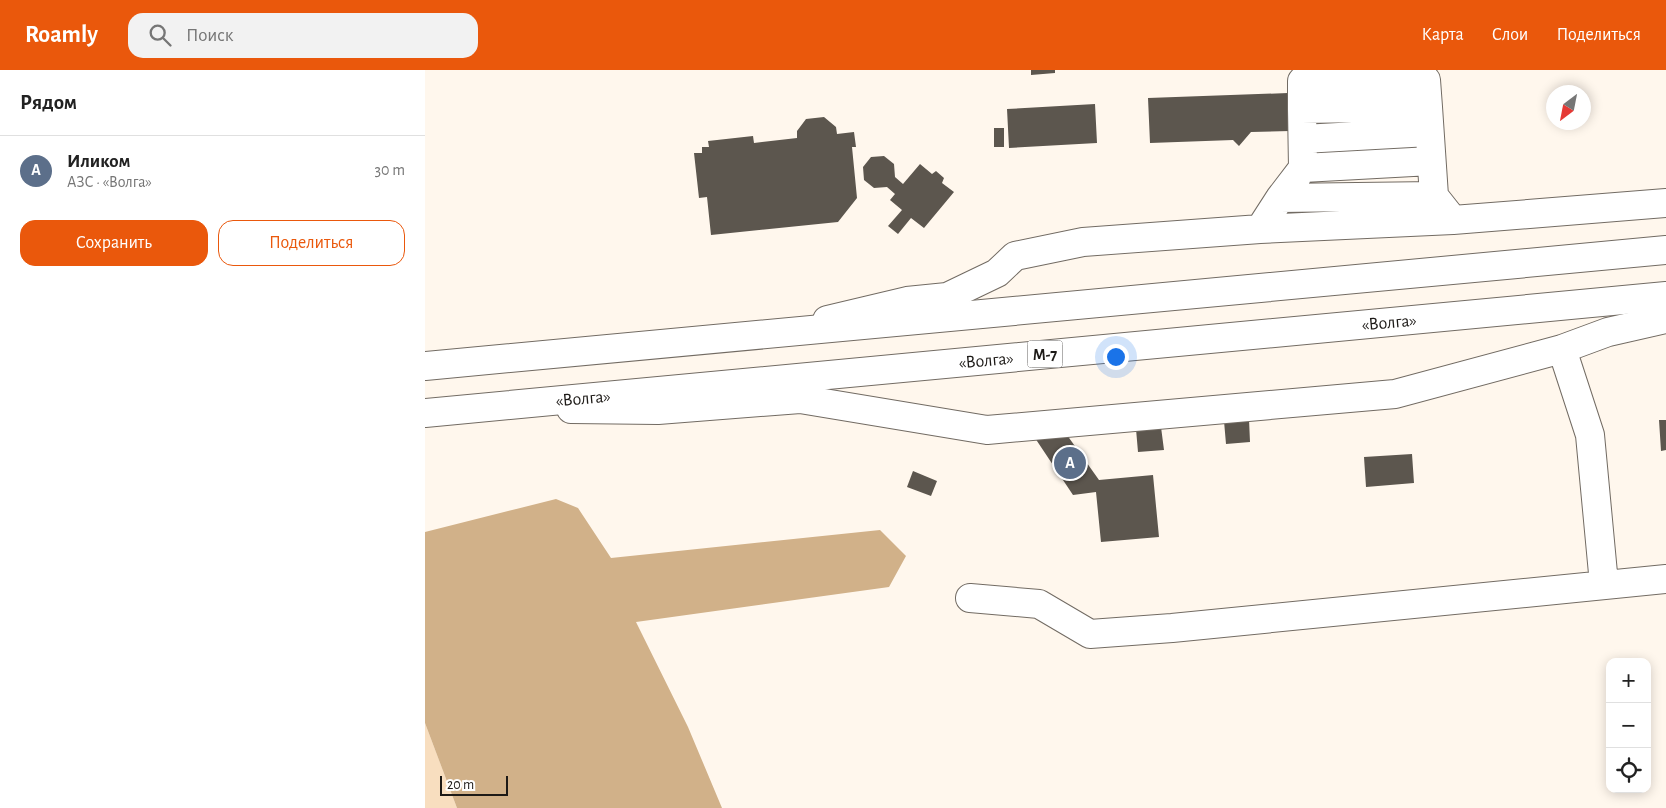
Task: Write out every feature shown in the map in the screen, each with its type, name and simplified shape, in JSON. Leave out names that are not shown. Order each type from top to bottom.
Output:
[{"type":"main road","points":[[1260,229],[1280,198],[1303,168],[1302,80],[1426,80],[1434,196],[1453,220]]},
{"type":"main road","points":[[1303,139],[1429,120]]},
{"type":"main road","points":[[1303,168],[1431,161]]},
{"type":"main road","points":[[1280,198],[1434,196]]},
{"type":"main road","points":[[755,336],[907,301],[947,297],[997,273],[1015,256],[1083,242],[1260,229],[1453,220],[1666,202]]},
{"type":"main road","points":[[425,366],[1666,250]]},
{"type":"main road","name":"«Волга»","points":[[425,413],[1666,296]]},
{"type":"main road","points":[[485,407],[658,410],[800,398],[987,430],[1395,394],[1562,349],[1608,332],[1666,319]]},
{"type":"main road","points":[[1562,349],[1589,435],[1604,584]]},
{"type":"main road","points":[[970,598],[1039,604],[1090,634],[1172,628],[1666,579]]},
{"type":"shaded area","points":[[556,499],[578,508],[611,558],[880,530],[906,556],[889,587],[636,622],[688,727],[722,808],[457,808],[425,723],[425,532]]},
{"type":"shaded area","points":[[425,723],[457,808],[425,808]]},
{"type":"building","points":[[1031,70],[1055,70],[1055,73],[1031,75]]},
{"type":"building","points":[[1288,93],[1290,131],[1251,132],[1239,146],[1233,140],[1150,143],[1148,98]]},
{"type":"building","points":[[1095,104],[1097,143],[1009,148],[1007,109]]},
{"type":"building","points":[[824,117],[836,127],[837,134],[854,132],[856,147],[852,147],[857,198],[838,222],[711,235],[707,197],[699,198],[694,153],[702,153],[702,147],[709,147],[708,141],[753,136],[754,143],[797,138],[797,131],[806,119]]},
{"type":"building","points":[[994,128],[1004,128],[1004,147],[994,147]]},
{"type":"building","points":[[884,156],[894,164],[895,177],[903,184],[920,164],[932,174],[936,171],[944,178],[942,183],[954,192],[924,228],[911,218],[898,234],[888,226],[902,210],[890,200],[895,194],[887,187],[874,188],[864,180],[863,167],[871,157]]},
{"type":"building","points":[[1249,419],[1250,442],[1226,444],[1224,421]]},
{"type":"building","points":[[1659,420],[1666,420],[1666,450],[1661,451]]},
{"type":"building","points":[[1161,427],[1164,450],[1138,452],[1136,429]]},
{"type":"building","points":[[1067,435],[1099,480],[1153,475],[1159,537],[1101,542],[1096,492],[1073,495],[1035,438]]},
{"type":"building","points":[[1412,454],[1414,483],[1366,487],[1364,457]]},
{"type":"building","points":[[913,471],[937,481],[931,496],[907,487]]},
{"type":"place","name":"Иликом","points":[[1070,463]]}]
